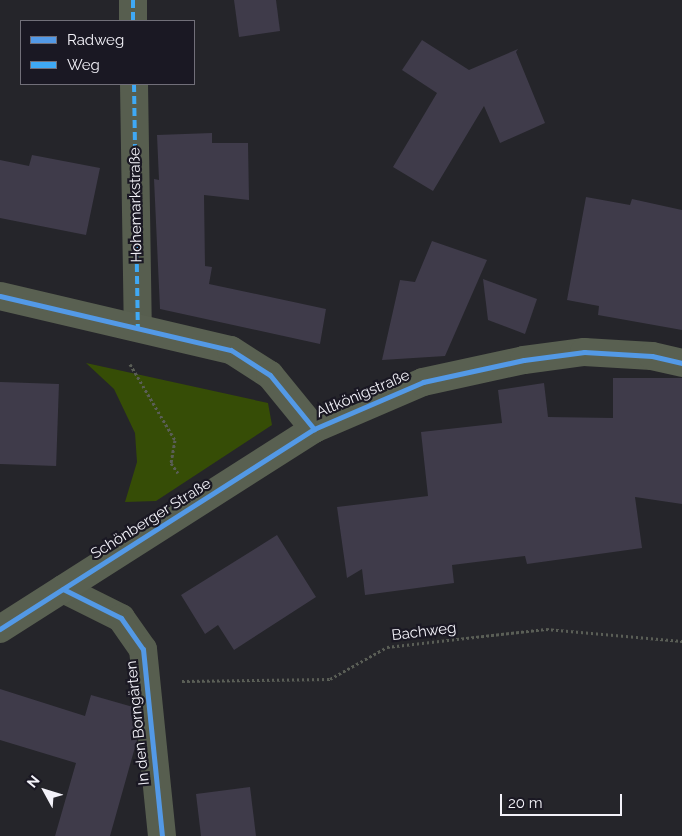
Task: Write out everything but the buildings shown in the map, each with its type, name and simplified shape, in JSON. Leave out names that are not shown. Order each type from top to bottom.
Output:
[{"type":"street","points":[[133,0],[133,20]]},
{"type":"street","name":"Hohemarkstraße","points":[[134,85],[138,327]]},
{"type":"street","name":"Altkönigstraße","points":[[0,296],[231,350],[270,375],[314,429],[423,382],[524,360],[584,352],[652,356],[682,363]]},
{"type":"street","name":"Schönberger Straße","points":[[0,629],[314,429]]},
{"type":"street","name":"In den Borngärten","points":[[63,589],[121,618],[143,649],[162,836]]},
{"type":"path","points":[[138,327],[129,363],[175,440],[171,463],[181,478]]},
{"type":"green space","points":[[86,363],[268,403],[272,425],[156,501],[125,502],[137,462],[135,433],[114,389]]},
{"type":"marked path","points":[[133,0],[133,20]]},
{"type":"marked path","points":[[134,85],[138,327]]},
{"type":"cycle path","points":[[0,296],[231,350],[270,375],[314,429]]},
{"type":"cycle path","points":[[0,629],[314,429],[423,382],[524,360],[584,352],[652,356],[682,363]]},
{"type":"cycle path","points":[[63,589],[121,618],[143,649],[162,836]]}]
